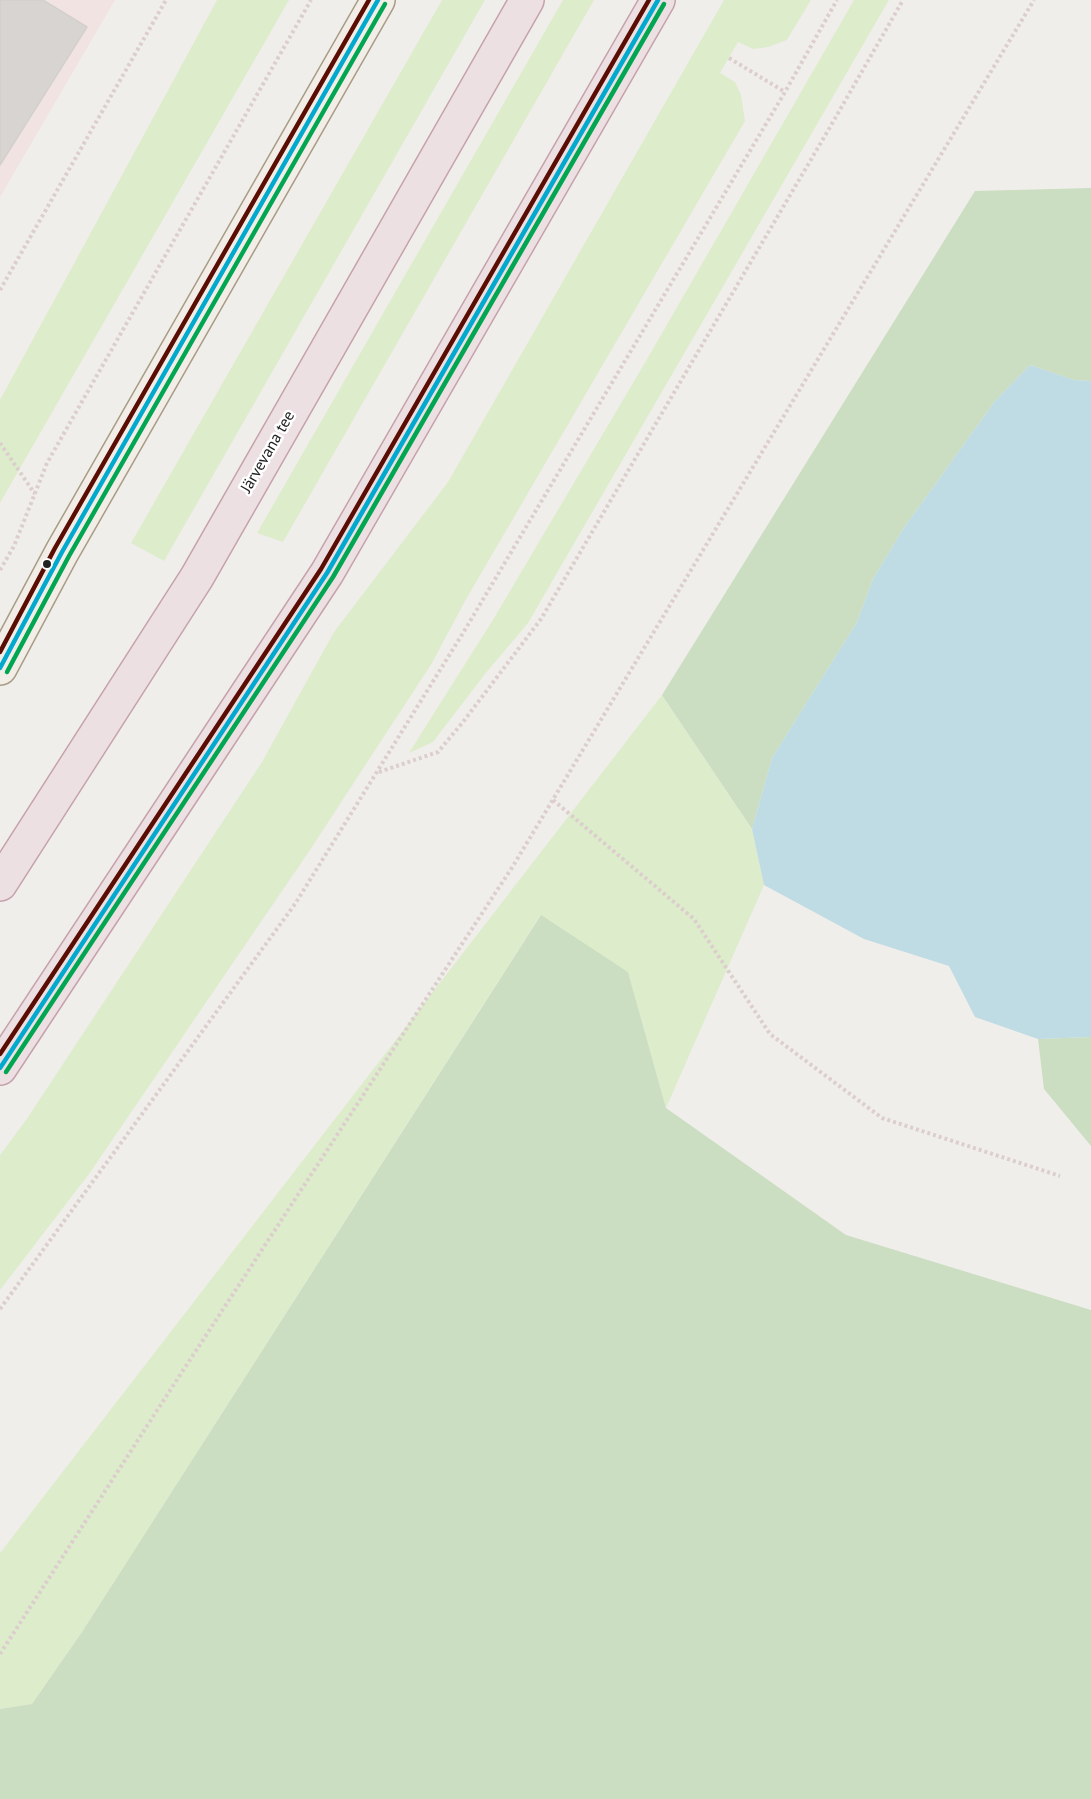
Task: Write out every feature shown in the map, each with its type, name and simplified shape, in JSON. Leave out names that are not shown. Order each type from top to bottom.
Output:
[{"type":"highway","points":[[0,1068],[327,573],[658,0]]},
{"type":"highway","name":"Järvevana tee","points":[[0,884],[197,577],[524,5]]},
{"type":"main road","points":[[0,668],[62,552],[378,0]]},
{"type":"path","points":[[0,290],[166,0]]},
{"type":"path","points":[[0,570],[14,546],[47,463],[311,0]]},
{"type":"path","points":[[0,1309],[295,904],[463,633],[785,92],[837,0]]},
{"type":"path","points":[[378,772],[438,752],[541,619],[903,0]]},
{"type":"path","points":[[0,1654],[507,876],[1034,0]]},
{"type":"path","points":[[729,58],[785,92]]},
{"type":"path","points":[[0,443],[35,494]]},
{"type":"path","points":[[553,800],[694,919],[770,1034],[882,1118],[1060,1176]]},
{"type":"shaded area","points":[[0,0],[115,0],[0,197]]},
{"type":"green space","points":[[217,0],[289,0],[0,503],[0,400]]},
{"type":"green space","points":[[442,0],[485,0],[164,561],[131,543]]},
{"type":"green space","points":[[563,0],[594,0],[283,542],[257,533]]},
{"type":"green space","points":[[724,0],[811,0],[787,40],[768,47],[753,49],[738,42],[720,73],[735,82],[741,95],[745,121],[465,601],[432,663],[310,850],[89,1174],[0,1290],[0,1155],[26,1120],[262,762],[334,632],[448,482]]},
{"type":"green space","points":[[854,0],[889,0],[528,623],[433,742],[409,753],[494,618],[646,361]]},
{"type":"green space","points":[[1091,188],[1091,381],[1074,380],[1030,365],[995,401],[903,529],[873,579],[857,622],[772,758],[752,829],[662,695],[975,191]]},
{"type":"green space","points":[[662,695],[752,829],[764,885],[666,1108],[628,972],[540,916],[82,1632],[32,1704],[0,1709],[0,1553]]},
{"type":"green space","points":[[541,915],[628,972],[666,1108],[846,1235],[1091,1310],[1091,1799],[0,1799],[0,1709],[32,1704],[82,1632]]},
{"type":"green space","points":[[1091,1037],[1091,1146],[1044,1089],[1038,1039]]},
{"type":"water","points":[[1030,365],[1074,380],[1091,381],[1091,1037],[1038,1039],[975,1017],[949,966],[864,939],[764,885],[752,829],[772,758],[857,622],[873,579],[903,529],[995,401]]},
{"type":"building","points":[[0,0],[43,0],[87,27],[0,165]]},
{"type":"transit line","points":[[0,652],[55,548],[369,0]]},
{"type":"transit line","points":[[0,668],[62,552],[378,0]]},
{"type":"transit line","points":[[0,1054],[321,569],[649,0]]},
{"type":"transit line","points":[[0,1068],[327,573],[658,0]]},
{"type":"transit line","points":[[7,672],[69,556],[385,4]]},
{"type":"transit line","points":[[6,1072],[333,577],[664,4]]}]
